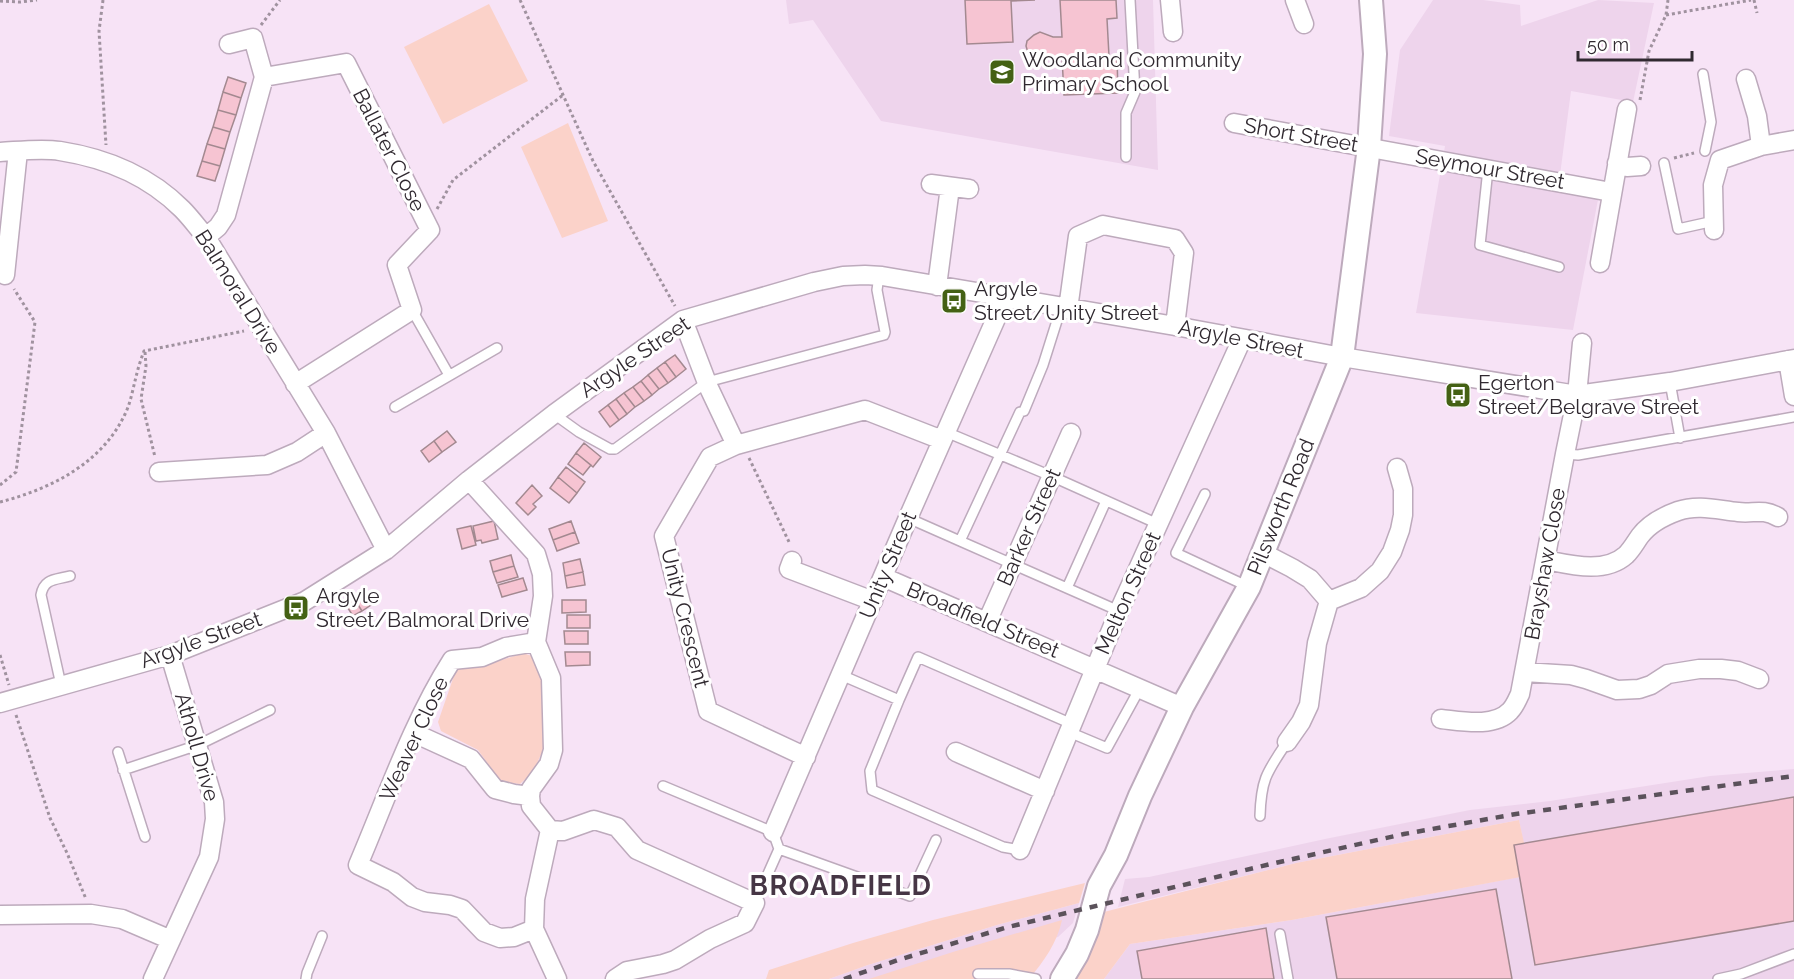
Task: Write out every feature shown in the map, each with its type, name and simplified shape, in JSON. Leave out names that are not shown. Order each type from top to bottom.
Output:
[{"type":"street","points":[[1170,0],[1173,32]]},
{"type":"street","points":[[1295,0],[1304,24]]},
{"type":"street","name":"Pilsworth Road","points":[[1062,979],[1077,954],[1087,930],[1099,886],[1116,855],[1132,812],[1182,707],[1249,587],[1342,357],[1369,147],[1375,54],[1371,0]]},
{"type":"street","points":[[206,237],[218,227],[226,215],[264,77],[253,38],[229,44]]},
{"type":"street","name":"Ballater Close","points":[[264,77],[346,63],[430,230],[397,265],[412,309]]},
{"type":"street","points":[[1746,79],[1757,116],[1761,146]]},
{"type":"street","points":[[1600,263],[1627,109]]},
{"type":"street","name":"Short Street","points":[[1234,123],[1369,147]]},
{"type":"street","points":[[1714,225],[1713,185],[1720,160],[1761,146],[1794,140]]},
{"type":"street","name":"Seymour Street","points":[[1369,147],[1611,192]]},
{"type":"street","name":"Balmoral Drive","points":[[9,152],[58,150],[103,161],[132,172],[153,185],[182,209],[206,237],[326,433],[386,550]]},
{"type":"street","points":[[5,275],[9,152]]},
{"type":"street","points":[[1617,163],[1627,167],[1641,166]]},
{"type":"street","points":[[931,184],[969,189]]},
{"type":"street","points":[[937,286],[950,187]]},
{"type":"street","points":[[1065,308],[1078,236],[1103,225],[1175,239],[1185,253],[1175,326]]},
{"type":"street","name":"Argyle Street","points":[[6,701],[171,655],[305,601],[386,550],[469,480],[682,320],[814,282],[843,276],[865,274],[879,276],[1342,357],[1577,395],[1670,382],[1791,359]]},
{"type":"street","name":"Unity Street","points":[[773,832],[1005,298]]},
{"type":"street","points":[[296,384],[412,309]]},
{"type":"street","points":[[682,320],[707,382],[739,444]]},
{"type":"street","name":"Melton Street","points":[[1020,850],[1119,611],[1242,339]]},
{"type":"street","name":"Brayshaw Close","points":[[1440,718],[1495,720],[1509,712],[1520,694],[1577,395],[1582,343]]},
{"type":"street","points":[[1791,359],[1794,396]]},
{"type":"street","name":"Unity Crescent","points":[[806,757],[708,711],[664,536],[710,458],[739,444],[865,410],[944,436]]},
{"type":"street","points":[[159,472],[267,465],[297,452],[326,433]]},
{"type":"street","name":"Barker Street","points":[[987,622],[1071,433]]},
{"type":"street","points":[[1329,601],[1361,588],[1380,571],[1392,552],[1403,515],[1403,489],[1397,468]]},
{"type":"street","points":[[469,480],[536,554],[542,574],[543,596],[536,642],[551,678],[554,750],[549,764],[531,789],[531,806],[550,830],[563,831],[594,820],[617,827],[637,850],[754,903],[745,923],[710,939],[675,960],[627,971],[615,979]]},
{"type":"street","points":[[1546,560],[1585,566],[1613,563],[1625,556],[1649,527],[1659,520],[1678,511],[1692,508],[1712,508],[1743,513],[1768,511],[1778,517]]},
{"type":"street","points":[[1263,553],[1310,579],[1329,601]]},
{"type":"street","points":[[792,561],[789,569],[873,601]]},
{"type":"street","name":"Broadfield Street","points":[[883,577],[1182,707]]},
{"type":"street","points":[[1287,742],[1301,722],[1309,705],[1317,643],[1329,601]]},
{"type":"street","name":"Weaver Close","points":[[534,929],[514,938],[500,938],[484,932],[462,909],[450,904],[424,902],[412,897],[393,882],[358,865],[414,733],[438,681],[452,660],[482,657],[506,647],[536,642]]},
{"type":"street","name":"Atholl Drive","points":[[153,979],[209,857],[215,819],[214,802],[171,655]]},
{"type":"street","points":[[1524,672],[1571,675],[1617,690],[1639,689],[1651,685],[1668,674],[1699,669],[1738,671],[1759,680]]},
{"type":"street","points":[[414,733],[471,759],[495,789],[530,796]]},
{"type":"street","points":[[956,752],[1045,791]]},
{"type":"street","points":[[550,830],[535,899],[534,929],[556,979]]},
{"type":"street","points":[[0,915],[91,914],[122,920],[171,940]]},
{"type":"lane","points":[[1126,157],[1126,113],[1135,92],[1130,0]]},
{"type":"lane","points":[[1703,74],[1711,122],[1706,151]]},
{"type":"lane","points":[[1664,163],[1678,229],[1714,225]]},
{"type":"lane","points":[[1488,169],[1480,244],[1559,267]]},
{"type":"lane","points":[[554,414],[579,432],[610,449],[615,449],[707,382],[884,335],[877,291],[879,276]]},
{"type":"lane","points":[[960,541],[1020,412],[1024,411],[1065,308]]},
{"type":"lane","points":[[412,309],[448,375]]},
{"type":"lane","points":[[395,407],[496,348]]},
{"type":"lane","points":[[1670,382],[1680,438]]},
{"type":"lane","points":[[1565,454],[1578,455],[1794,417]]},
{"type":"lane","points":[[944,436],[1052,476],[1158,524]]},
{"type":"lane","points":[[1204,494],[1176,553],[1249,587]]},
{"type":"lane","points":[[1067,588],[1106,501]]},
{"type":"lane","points":[[908,518],[1119,611]]},
{"type":"lane","points":[[61,685],[41,596],[48,582],[70,576]]},
{"type":"lane","points":[[1020,850],[1003,847],[872,790],[870,771],[918,657],[1071,728],[1107,748],[1140,688]]},
{"type":"lane","points":[[841,675],[899,700]]},
{"type":"lane","points":[[123,770],[198,745],[270,710]]},
{"type":"lane","points":[[1260,816],[1260,793],[1263,783],[1270,767],[1287,742]]},
{"type":"lane","points":[[118,752],[144,837]]},
{"type":"lane","points":[[663,786],[773,832],[779,849],[754,903]]},
{"type":"lane","points":[[779,849],[910,896],[936,840]]},
{"type":"lane","points":[[1280,934],[1288,979]]},
{"type":"lane","points":[[306,979],[322,936]]},
{"type":"lane","points":[[1718,979],[1741,974],[1794,954]]},
{"type":"lane","points":[[978,974],[1009,974],[1036,979]]},
{"type":"path","points":[[0,1],[37,0]]},
{"type":"path","points":[[103,0],[99,31],[106,152],[103,161]]},
{"type":"path","points":[[253,38],[280,0]]},
{"type":"path","points":[[520,0],[592,161],[682,320]]},
{"type":"path","points":[[1627,109],[1639,102],[1649,51],[1666,15],[1668,0]]},
{"type":"path","points":[[1666,15],[1752,0],[1757,14]]},
{"type":"path","points":[[424,220],[434,214],[453,180],[563,95]]},
{"type":"path","points":[[1664,163],[1676,157],[1706,151]]},
{"type":"path","points":[[0,485],[16,472],[35,322],[5,275]]},
{"type":"path","points":[[144,351],[261,327]]},
{"type":"path","points":[[144,351],[146,366],[141,399],[159,472]]},
{"type":"path","points":[[0,502],[56,483],[101,450],[118,429],[128,410],[144,351]]},
{"type":"path","points":[[739,444],[792,549],[792,561]]},
{"type":"path","points":[[0,655],[6,701],[17,722],[50,819],[84,890],[91,914]]},
{"type":"shaded area","name":"Woodland Community Primary School","points":[[786,0],[1153,0],[1158,170],[881,121],[813,20],[789,24]]},
{"type":"shaded area","points":[[1433,0],[1483,0],[1520,5],[1521,26],[1598,0],[1654,3],[1633,102],[1571,91],[1560,175],[1601,184],[1573,330],[1416,313],[1445,146],[1389,136],[1400,50]]},
{"type":"shaded area","points":[[489,4],[528,81],[443,124],[404,47]]},
{"type":"shaded area","points":[[568,123],[608,221],[562,238],[521,147]]},
{"type":"shaded area","points":[[523,653],[535,657],[545,677],[544,748],[533,772],[520,784],[501,782],[478,750],[441,731],[438,722],[456,670],[466,666],[481,667]]},
{"type":"shaded area","points":[[1794,769],[1794,979],[1104,979],[1130,944],[1292,920],[1530,875],[1519,820],[1296,863],[1118,907],[1125,879],[1149,877],[1470,810],[1550,801],[1710,776]]},
{"type":"shaded area","points":[[1519,820],[1531,875],[1292,920],[1130,944],[1104,979],[1076,979],[1089,952],[1100,913],[1296,863]]},
{"type":"shaded area","points":[[1085,883],[1079,903],[997,925],[829,979],[766,979],[769,970],[853,943],[933,920]]},
{"type":"shaded area","points":[[1079,903],[1073,923],[1058,937],[878,979],[829,979],[997,925]]},
{"type":"shaded area","points":[[1062,920],[1049,951],[1029,979],[869,979],[956,951]]},
{"type":"building","points":[[965,0],[1035,0],[1011,1],[1013,42],[967,44]]},
{"type":"building","points":[[1060,0],[1116,0],[1117,18],[1107,19],[1109,56],[1117,56],[1118,93],[1064,95],[1062,57],[1053,57],[1041,62],[1029,56],[1027,41],[1034,35],[1040,32],[1053,37],[1062,37]]},
{"type":"building","points":[[228,77],[246,83],[241,98],[223,92]]},
{"type":"building","points":[[223,92],[241,98],[236,115],[218,110]]},
{"type":"building","points":[[218,110],[236,115],[230,132],[213,127]]},
{"type":"building","points":[[213,127],[230,132],[225,149],[207,144]]},
{"type":"building","points":[[207,144],[225,149],[220,166],[202,161]]},
{"type":"building","points":[[202,161],[220,166],[215,181],[197,176]]},
{"type":"building","points":[[675,355],[686,369],[676,377],[665,362]]},
{"type":"building","points":[[665,362],[676,377],[668,383],[657,368]]},
{"type":"building","points":[[657,368],[668,383],[659,389],[648,375]]},
{"type":"building","points":[[648,375],[659,389],[652,395],[641,381]]},
{"type":"building","points":[[641,381],[652,395],[644,401],[633,387]]},
{"type":"building","points":[[633,387],[644,401],[635,407],[624,393]]},
{"type":"building","points":[[624,393],[635,407],[627,414],[616,399]]},
{"type":"building","points":[[616,399],[627,414],[619,420],[608,405]]},
{"type":"building","points":[[608,405],[619,420],[610,427],[599,412]]},
{"type":"building","points":[[447,431],[456,442],[442,452],[434,441]]},
{"type":"building","points":[[434,441],[442,452],[429,462],[421,451]]},
{"type":"building","points":[[584,443],[601,457],[593,467],[576,453]]},
{"type":"building","points":[[576,453],[591,465],[583,475],[568,464]]},
{"type":"building","points":[[566,467],[585,482],[577,493],[558,477]]},
{"type":"building","points":[[558,477],[577,493],[569,503],[550,488]]},
{"type":"building","points":[[532,485],[542,496],[533,504],[536,507],[528,515],[516,503]]},
{"type":"building","points":[[494,521],[498,539],[482,543],[481,540],[476,541],[473,526]]},
{"type":"building","points":[[571,521],[575,532],[553,540],[549,529]]},
{"type":"building","points":[[471,526],[476,545],[462,549],[457,529]]},
{"type":"building","points":[[575,532],[579,543],[557,551],[553,540]]},
{"type":"building","points":[[511,555],[514,566],[493,572],[490,561]]},
{"type":"building","points":[[580,559],[583,572],[565,576],[563,563]]},
{"type":"building","points":[[514,566],[518,577],[497,583],[493,572]]},
{"type":"building","points":[[583,572],[585,585],[567,588],[565,576]]},
{"type":"building","points":[[523,578],[527,590],[502,597],[498,585]]},
{"type":"building","points":[[362,591],[371,605],[362,611],[353,597]]},
{"type":"building","points":[[353,597],[362,611],[353,616],[344,602]]},
{"type":"building","points":[[562,600],[586,600],[586,612],[562,613]]},
{"type":"building","points":[[567,615],[590,615],[590,628],[567,628]]},
{"type":"building","points":[[564,631],[588,631],[588,644],[565,644]]},
{"type":"building","points":[[565,652],[590,652],[590,665],[566,666]]},
{"type":"building","points":[[1794,797],[1794,921],[1535,965],[1514,845]]},
{"type":"building","points":[[1496,889],[1512,979],[1337,979],[1326,917]]},
{"type":"building","points":[[1266,928],[1274,979],[1142,979],[1137,951]]},
{"type":"railway","points":[[844,979],[1008,927],[1404,834],[1516,814],[1794,776]]},
{"type":"place","name":"Woodland Community Primary School","points":[[1002,72]]},
{"type":"place","name":"Argyle Street/Unity Street","points":[[954,301]]},
{"type":"place","name":"Egerton Street/Belgrave Street","points":[[1458,395]]},
{"type":"place","name":"Argyle Street/Balmoral Drive","points":[[296,608]]},
{"type":"district","name":"BROADFIELD","points":[[841,886]]}]
